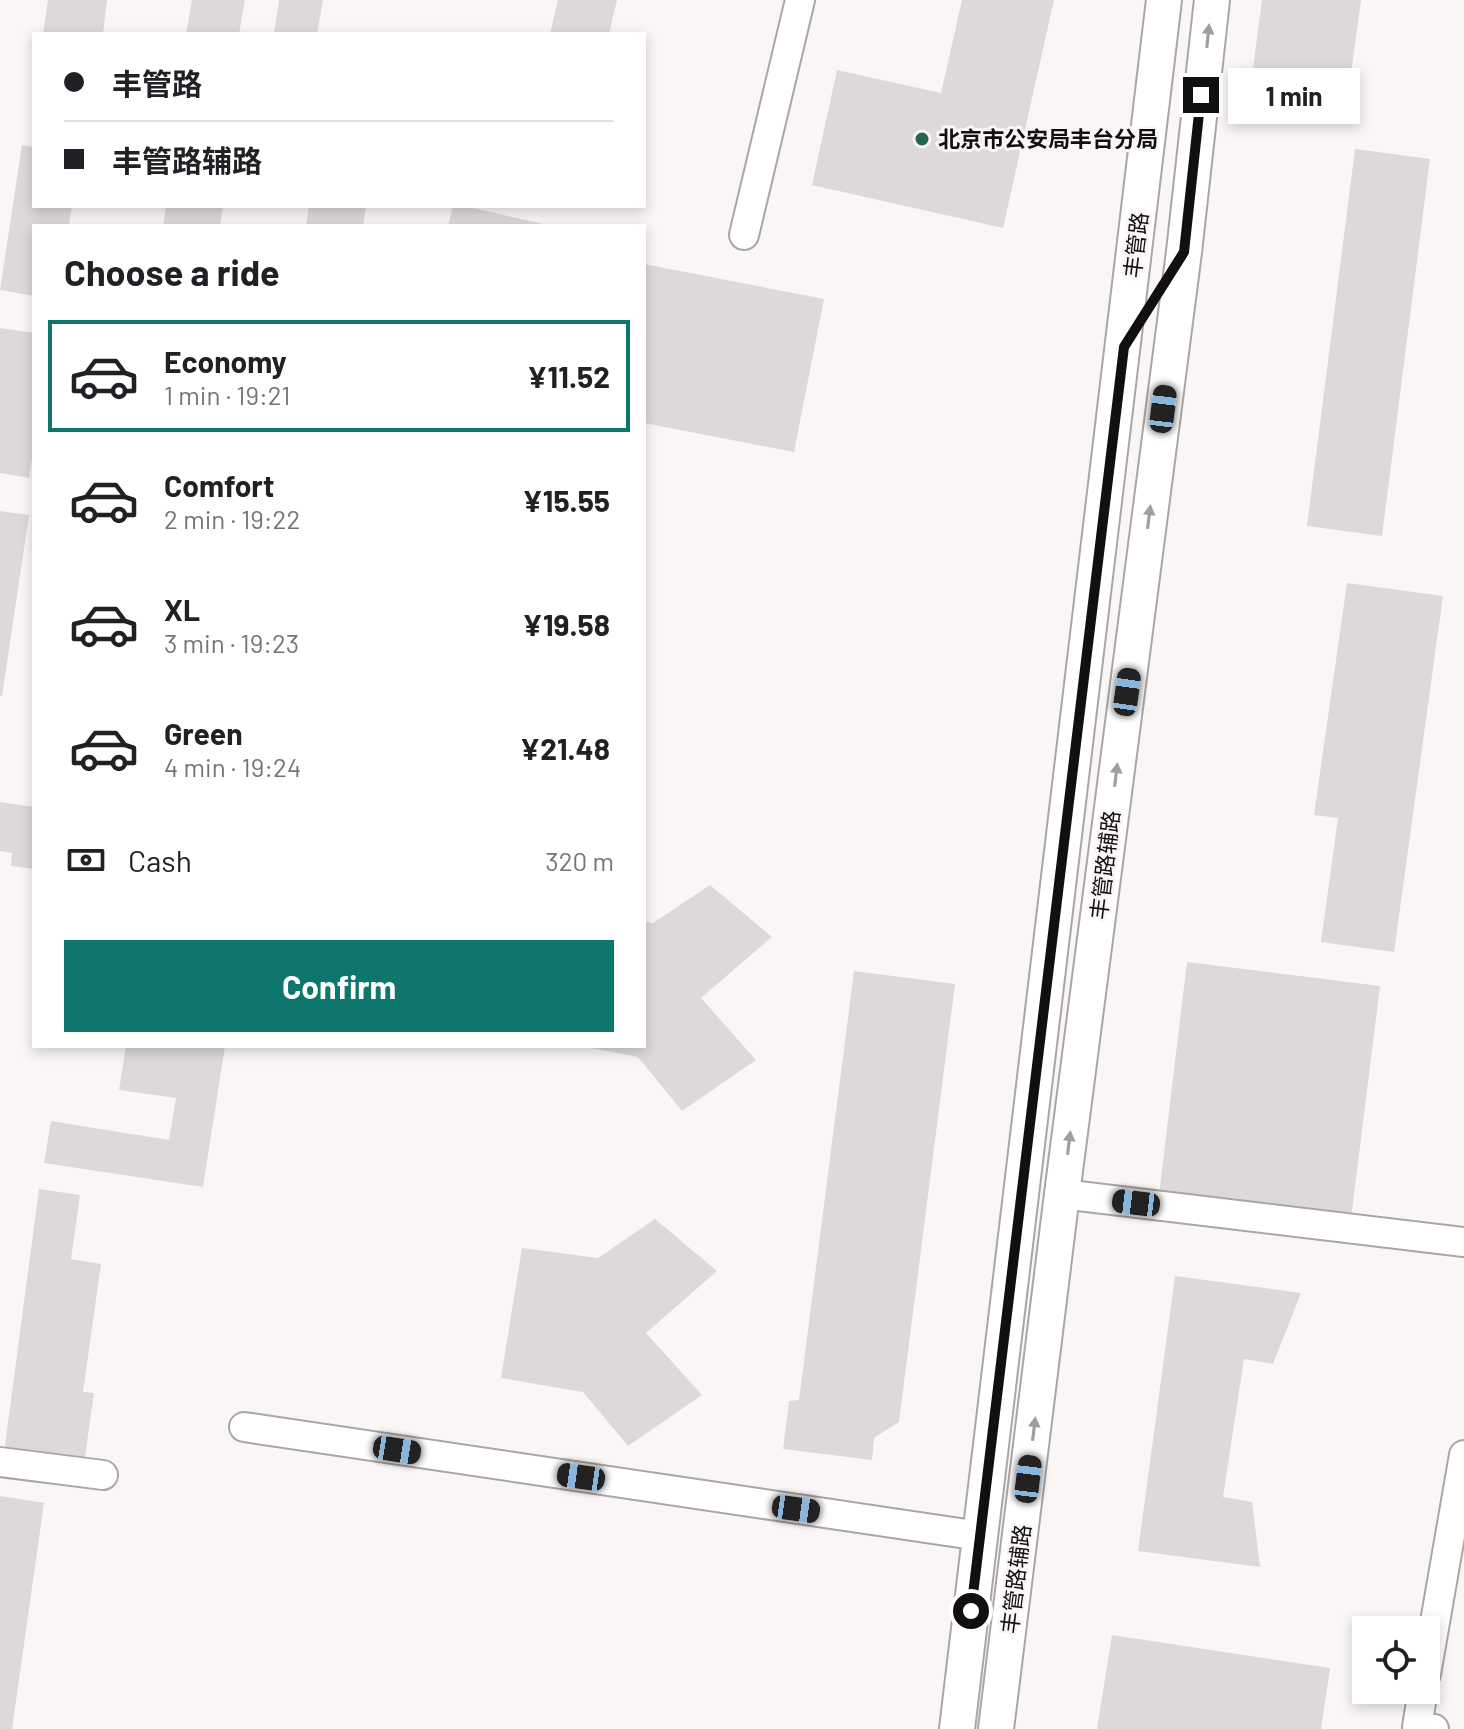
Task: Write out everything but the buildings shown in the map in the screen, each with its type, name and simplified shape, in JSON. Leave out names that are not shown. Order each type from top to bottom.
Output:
[{"type":"street","points":[[744,235],[800,0]]},
{"type":"street","name":"丰管路","points":[[957,1729],[1164,0]]},
{"type":"street","name":"丰管路辅路","points":[[996,1729],[1184,252],[1212,0]]},
{"type":"street","points":[[1124,347],[1184,252]]},
{"type":"street","points":[[1062,1194],[1464,1242]]},
{"type":"street","points":[[244,1427],[979,1544],[1009,1636]]},
{"type":"street","points":[[1436,1616],[1464,1455]]},
{"type":"street","points":[[0,1462],[103,1475]]},
{"type":"street","points":[[1421,1704],[1417,1727],[1434,1729]]},
{"type":"place","name":"北京市公安局丰台分局","points":[[922,139]]},
{"type":"route","points":[[971,1611],[1124,347],[1184,252],[1201,95]]}]
